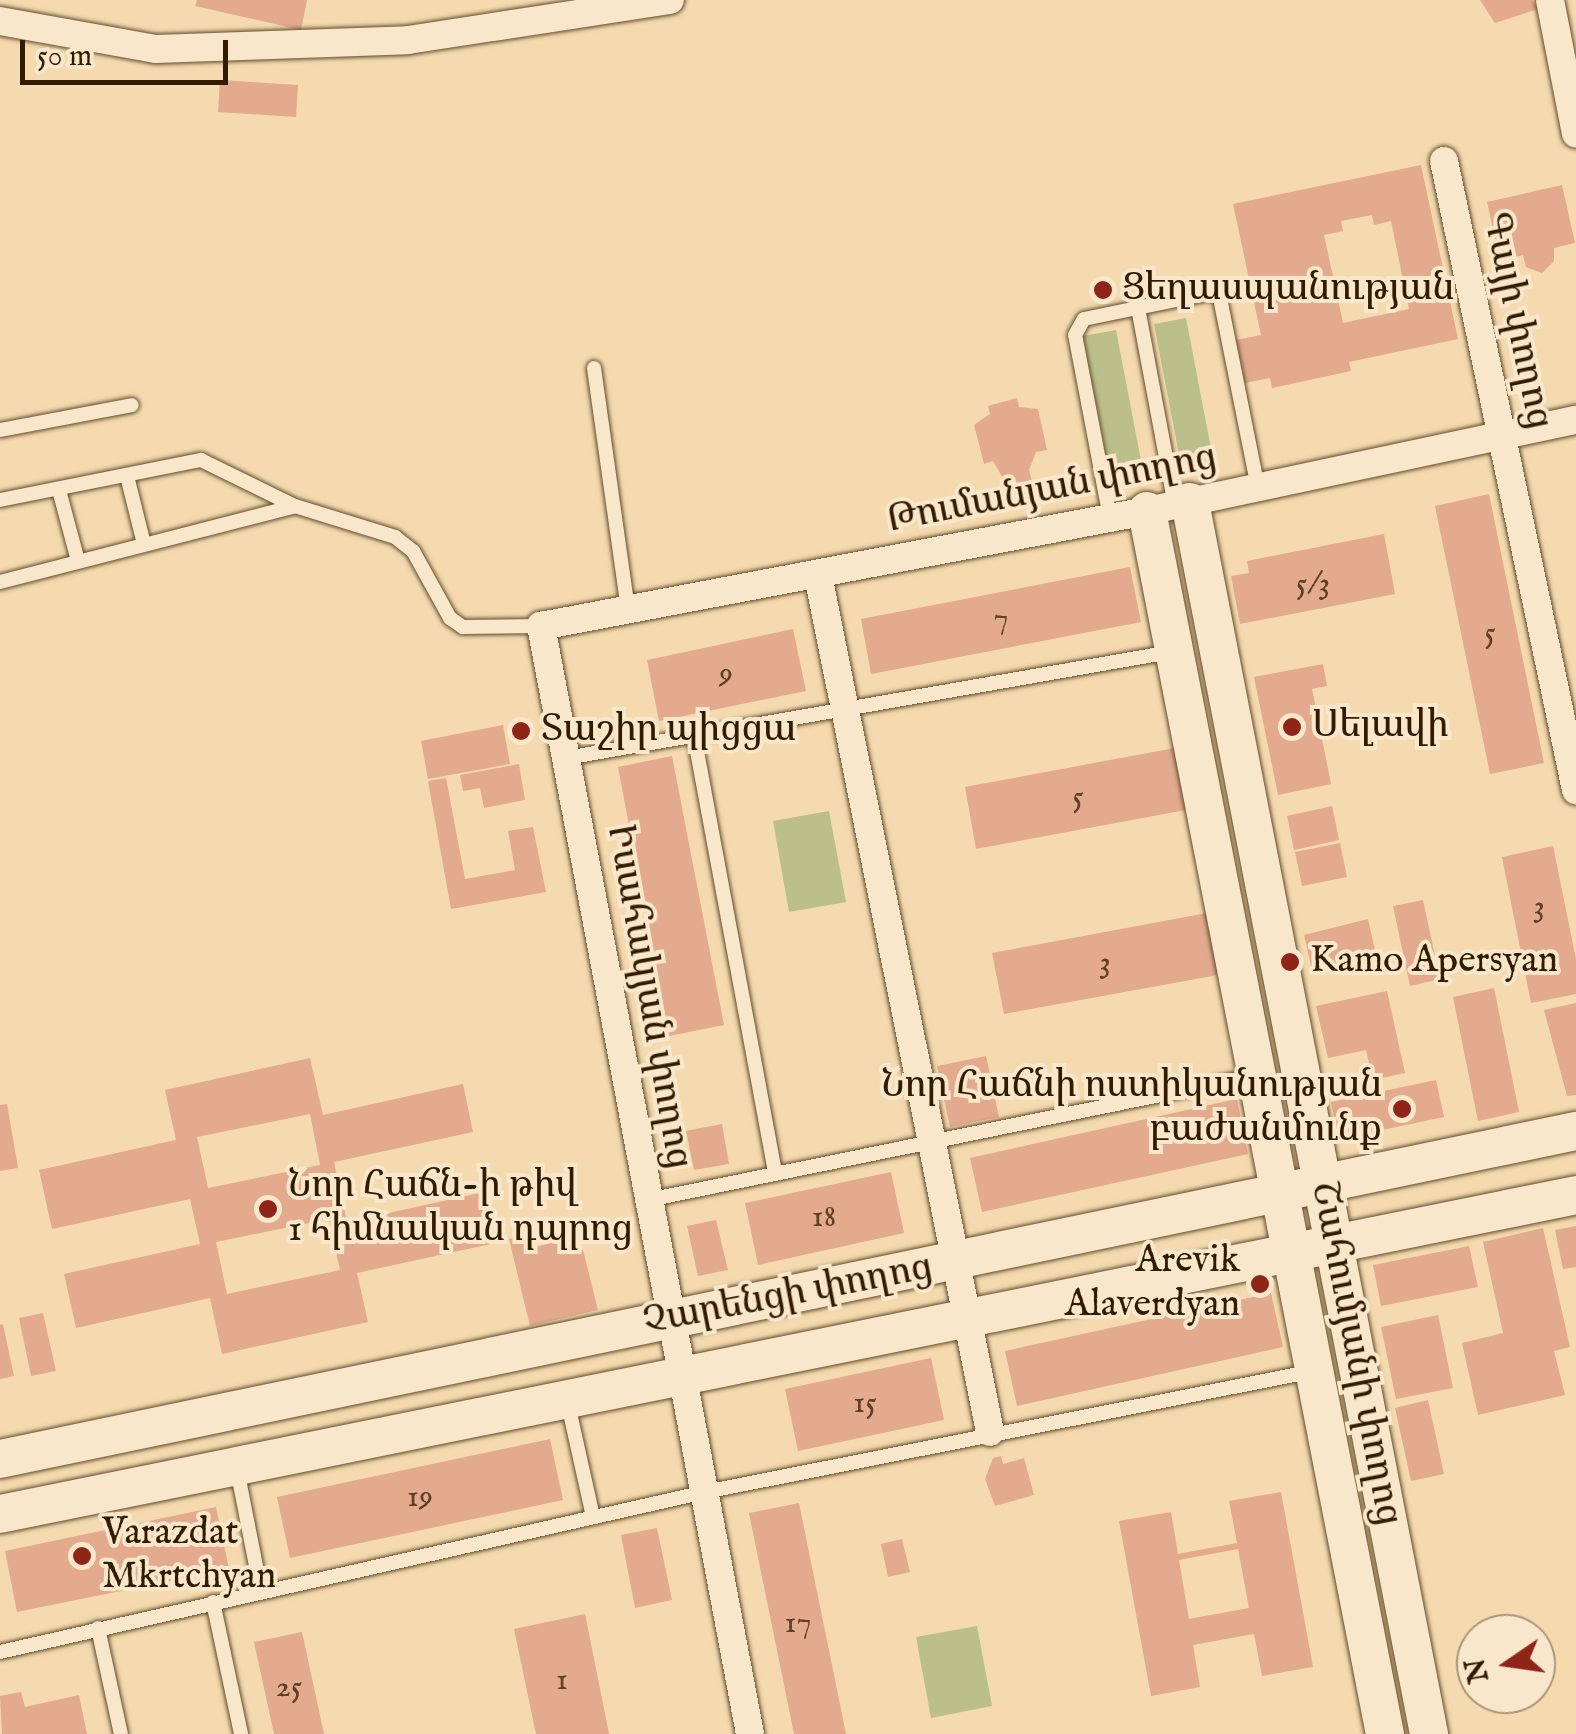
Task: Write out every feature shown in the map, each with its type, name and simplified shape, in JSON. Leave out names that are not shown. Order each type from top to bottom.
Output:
[{"type":"street","points":[[0,21],[156,48],[408,40],[670,0]]},
{"type":"street","points":[[1550,0],[1576,134]]},
{"type":"street","name":"Գայի փողոց","points":[[1444,162],[1576,790]]},
{"type":"street","name":"Թումանյան փողոց","points":[[541,626],[1110,518],[1576,420]]},
{"type":"street","name":"Շահումյանի փողոց","points":[[1170,506],[1174,652],[1385,1734]]},
{"type":"street","name":"Շահումյանի փողոց","points":[[1170,506],[1322,1185],[1429,1734]]},
{"type":"street","points":[[818,575],[952,1263],[990,1432]]},
{"type":"street","name":"Իսահակյան փողոց","points":[[541,626],[750,1734]]},
{"type":"street","name":"Չարենցի փողոց","points":[[0,1459],[1576,1131]]},
{"type":"street","name":"Չարենցի փողոց","points":[[0,1514],[682,1381],[1576,1196]]},
{"type":"lane","points":[[1110,518],[1076,325],[1210,293],[1220,298],[1258,488]]},
{"type":"lane","points":[[1138,308],[1170,506]]},
{"type":"lane","points":[[594,368],[628,612]]},
{"type":"lane","points":[[0,430],[132,405]]},
{"type":"lane","points":[[0,500],[201,460],[295,506],[395,537],[413,550],[450,618],[463,628],[541,626]]},
{"type":"lane","points":[[127,476],[144,544]]},
{"type":"lane","points":[[60,490],[78,561]]},
{"type":"lane","points":[[0,582],[295,506]]},
{"type":"lane","points":[[566,758],[1174,652]]},
{"type":"lane","points":[[694,735],[775,1174]]},
{"type":"lane","points":[[647,1200],[1256,1075]]},
{"type":"lane","points":[[0,1652],[705,1492],[1314,1370]]},
{"type":"lane","points":[[568,1404],[592,1517]]},
{"type":"lane","points":[[237,1468],[261,1591]]},
{"type":"lane","points":[[213,1602],[241,1734]]},
{"type":"lane","points":[[98,1628],[121,1734]]},
{"type":"green space","points":[[1186,318],[1214,464],[1182,470],[1154,324]]},
{"type":"green space","points":[[1116,330],[1144,476],[1111,482],[1083,336]]},
{"type":"green space","points":[[829,811],[846,902],[789,912],[773,821]]},
{"type":"green space","points":[[977,1626],[992,1706],[931,1718],[916,1637]]},
{"type":"building","points":[[197,0],[307,0],[301,30],[195,6]]},
{"type":"building","points":[[1480,0],[1532,0],[1538,9],[1495,23]]},
{"type":"building","points":[[220,80],[298,85],[296,117],[218,112]]},
{"type":"building","points":[[1421,165],[1458,339],[1349,362],[1351,371],[1272,388],[1270,378],[1245,383],[1236,340],[1261,335],[1233,204]],"holes":[[[1372,215],[1374,225],[1391,221],[1409,309],[1343,323],[1324,235],[1343,231],[1341,221]]]},
{"type":"building","points":[[1562,185],[1575,243],[1554,248],[1554,261],[1542,273],[1526,267],[1523,255],[1500,261],[1487,202]]},
{"type":"building","points":[[1017,398],[1019,407],[1038,409],[1047,450],[1036,452],[1029,470],[1033,485],[1010,490],[993,461],[984,464],[974,425],[990,414],[988,406]]},
{"type":"building","points":[[1489,494],[1544,763],[1490,774],[1435,506]]},
{"type":"building","points":[[1384,534],[1395,594],[1240,624],[1231,576],[1249,573],[1247,561]]},
{"type":"building","points":[[1130,567],[1141,622],[871,674],[861,619]]},
{"type":"building","points":[[793,629],[806,691],[659,721],[647,660]]},
{"type":"building","points":[[1323,664],[1327,686],[1312,689],[1331,784],[1278,795],[1254,677]]},
{"type":"building","points":[[503,725],[510,764],[428,779],[421,741]]},
{"type":"building","points":[[1180,747],[1191,809],[976,849],[965,787]]},
{"type":"building","points":[[672,756],[724,1025],[669,1036],[618,767]]},
{"type":"building","points":[[519,764],[525,800],[484,808],[480,788],[463,791],[460,775]]},
{"type":"building","points":[[446,778],[465,879],[515,870],[508,831],[533,827],[546,892],[451,909],[428,781]]},
{"type":"building","points":[[1332,806],[1339,840],[1294,850],[1287,816]]},
{"type":"building","points":[[1340,843],[1347,877],[1302,886],[1295,852]]},
{"type":"building","points":[[1553,846],[1576,959],[1576,994],[1531,1003],[1502,857]]},
{"type":"building","points":[[1423,900],[1440,979],[1410,986],[1393,906]]},
{"type":"building","points":[[1207,913],[1218,975],[1004,1014],[992,953]]},
{"type":"building","points":[[1368,919],[1376,955],[1312,970],[1304,935]]},
{"type":"building","points":[[1494,988],[1519,1112],[1478,1121],[1453,997]]},
{"type":"building","points":[[1387,991],[1405,1073],[1373,1080],[1366,1050],[1328,1058],[1316,1006]]},
{"type":"building","points":[[1576,1003],[1576,1095],[1567,1096],[1544,1010]]},
{"type":"building","points":[[986,1056],[999,1117],[950,1127],[937,1066]]},
{"type":"building","name":"Նոր Հաճն-ի թիվ 1 հիմնական դպրոց","points":[[310,1058],[323,1115],[463,1084],[473,1132],[334,1162],[347,1222],[480,1193],[491,1244],[357,1273],[368,1322],[222,1354],[210,1298],[76,1328],[64,1274],[200,1244],[190,1199],[52,1229],[39,1170],[176,1140],[165,1090]],"holes":[[[310,1114],[320,1165],[208,1188],[197,1137]],[[329,1219],[340,1270],[227,1294],[216,1242]]]},
{"type":"building","points":[[1436,1080],[1444,1117],[1339,1139],[1331,1102]]},
{"type":"building","points":[[1237,1099],[1248,1154],[982,1212],[970,1158]]},
{"type":"building","points":[[7,1104],[18,1168],[0,1171],[0,1105]]},
{"type":"building","points":[[722,1124],[729,1164],[694,1170],[686,1131]]},
{"type":"building","points":[[891,1172],[904,1233],[758,1265],[745,1203]]},
{"type":"building","points":[[716,1220],[728,1270],[698,1276],[687,1226]]},
{"type":"building","points":[[1576,1226],[1576,1267],[1563,1269],[1555,1230]]},
{"type":"building","points":[[1543,1228],[1570,1347],[1554,1351],[1565,1395],[1478,1415],[1462,1343],[1503,1333],[1483,1242]]},
{"type":"building","points":[[520,1237],[535,1247],[569,1239],[572,1253],[583,1250],[598,1310],[530,1326],[509,1239]]},
{"type":"building","points":[[1469,1246],[1478,1287],[1381,1306],[1373,1265]]},
{"type":"building","points":[[1271,1293],[1283,1347],[1017,1406],[1005,1351]]},
{"type":"building","points":[[43,1313],[56,1371],[31,1376],[19,1318]]},
{"type":"building","points":[[1438,1315],[1453,1388],[1396,1399],[1381,1327]]},
{"type":"building","points":[[3,1324],[14,1376],[0,1379],[0,1325]]},
{"type":"building","points":[[931,1358],[944,1420],[798,1451],[785,1389]]},
{"type":"building","points":[[1428,1400],[1444,1474],[1411,1481],[1395,1408]]},
{"type":"building","points":[[550,1439],[563,1500],[290,1558],[277,1497]]},
{"type":"building","points":[[1001,1456],[1003,1464],[1024,1458],[1034,1495],[995,1506],[985,1479],[993,1458]]},
{"type":"building","points":[[1281,1492],[1313,1667],[1262,1676],[1254,1634],[1193,1645],[1200,1687],[1151,1696],[1119,1521],[1171,1512],[1178,1554],[1237,1543],[1229,1501]],"holes":[[[1238,1549],[1249,1608],[1189,1619],[1179,1560]]]},
{"type":"building","points":[[799,1503],[846,1734],[794,1734],[749,1513]]},
{"type":"building","points":[[216,1507],[229,1569],[17,1612],[5,1551]]},
{"type":"building","points":[[657,1528],[672,1600],[635,1608],[621,1535]]},
{"type":"building","points":[[902,1539],[910,1572],[888,1577],[881,1544]]},
{"type":"building","points":[[585,1614],[609,1734],[536,1734],[514,1629]]},
{"type":"building","points":[[302,1632],[324,1734],[274,1734],[254,1642]]},
{"type":"building","points":[[21,1692],[25,1707],[79,1695],[87,1734],[2,1734],[0,1696]]},
{"type":"place","name":"Ցեղասպանության","points":[[1103,290]]},
{"type":"place","name":"Սելավի","points":[[1292,727]]},
{"type":"place","name":"Տաշիր պիցցա","points":[[521,731]]},
{"type":"place","name":"Kamo Apersyan","points":[[1290,962]]},
{"type":"place","name":"Նոր Հաճնի ոստիկանության բաժանմունք","points":[[1402,1109]]},
{"type":"place","name":"Նոր Հաճն-ի թիվ 1 հիմնական դպրոց","points":[[268,1209]]},
{"type":"place","name":"Arevik Alaverdyan","points":[[1260,1284]]},
{"type":"place","name":"Varazdat Mkrtchyan","points":[[82,1556]]}]
